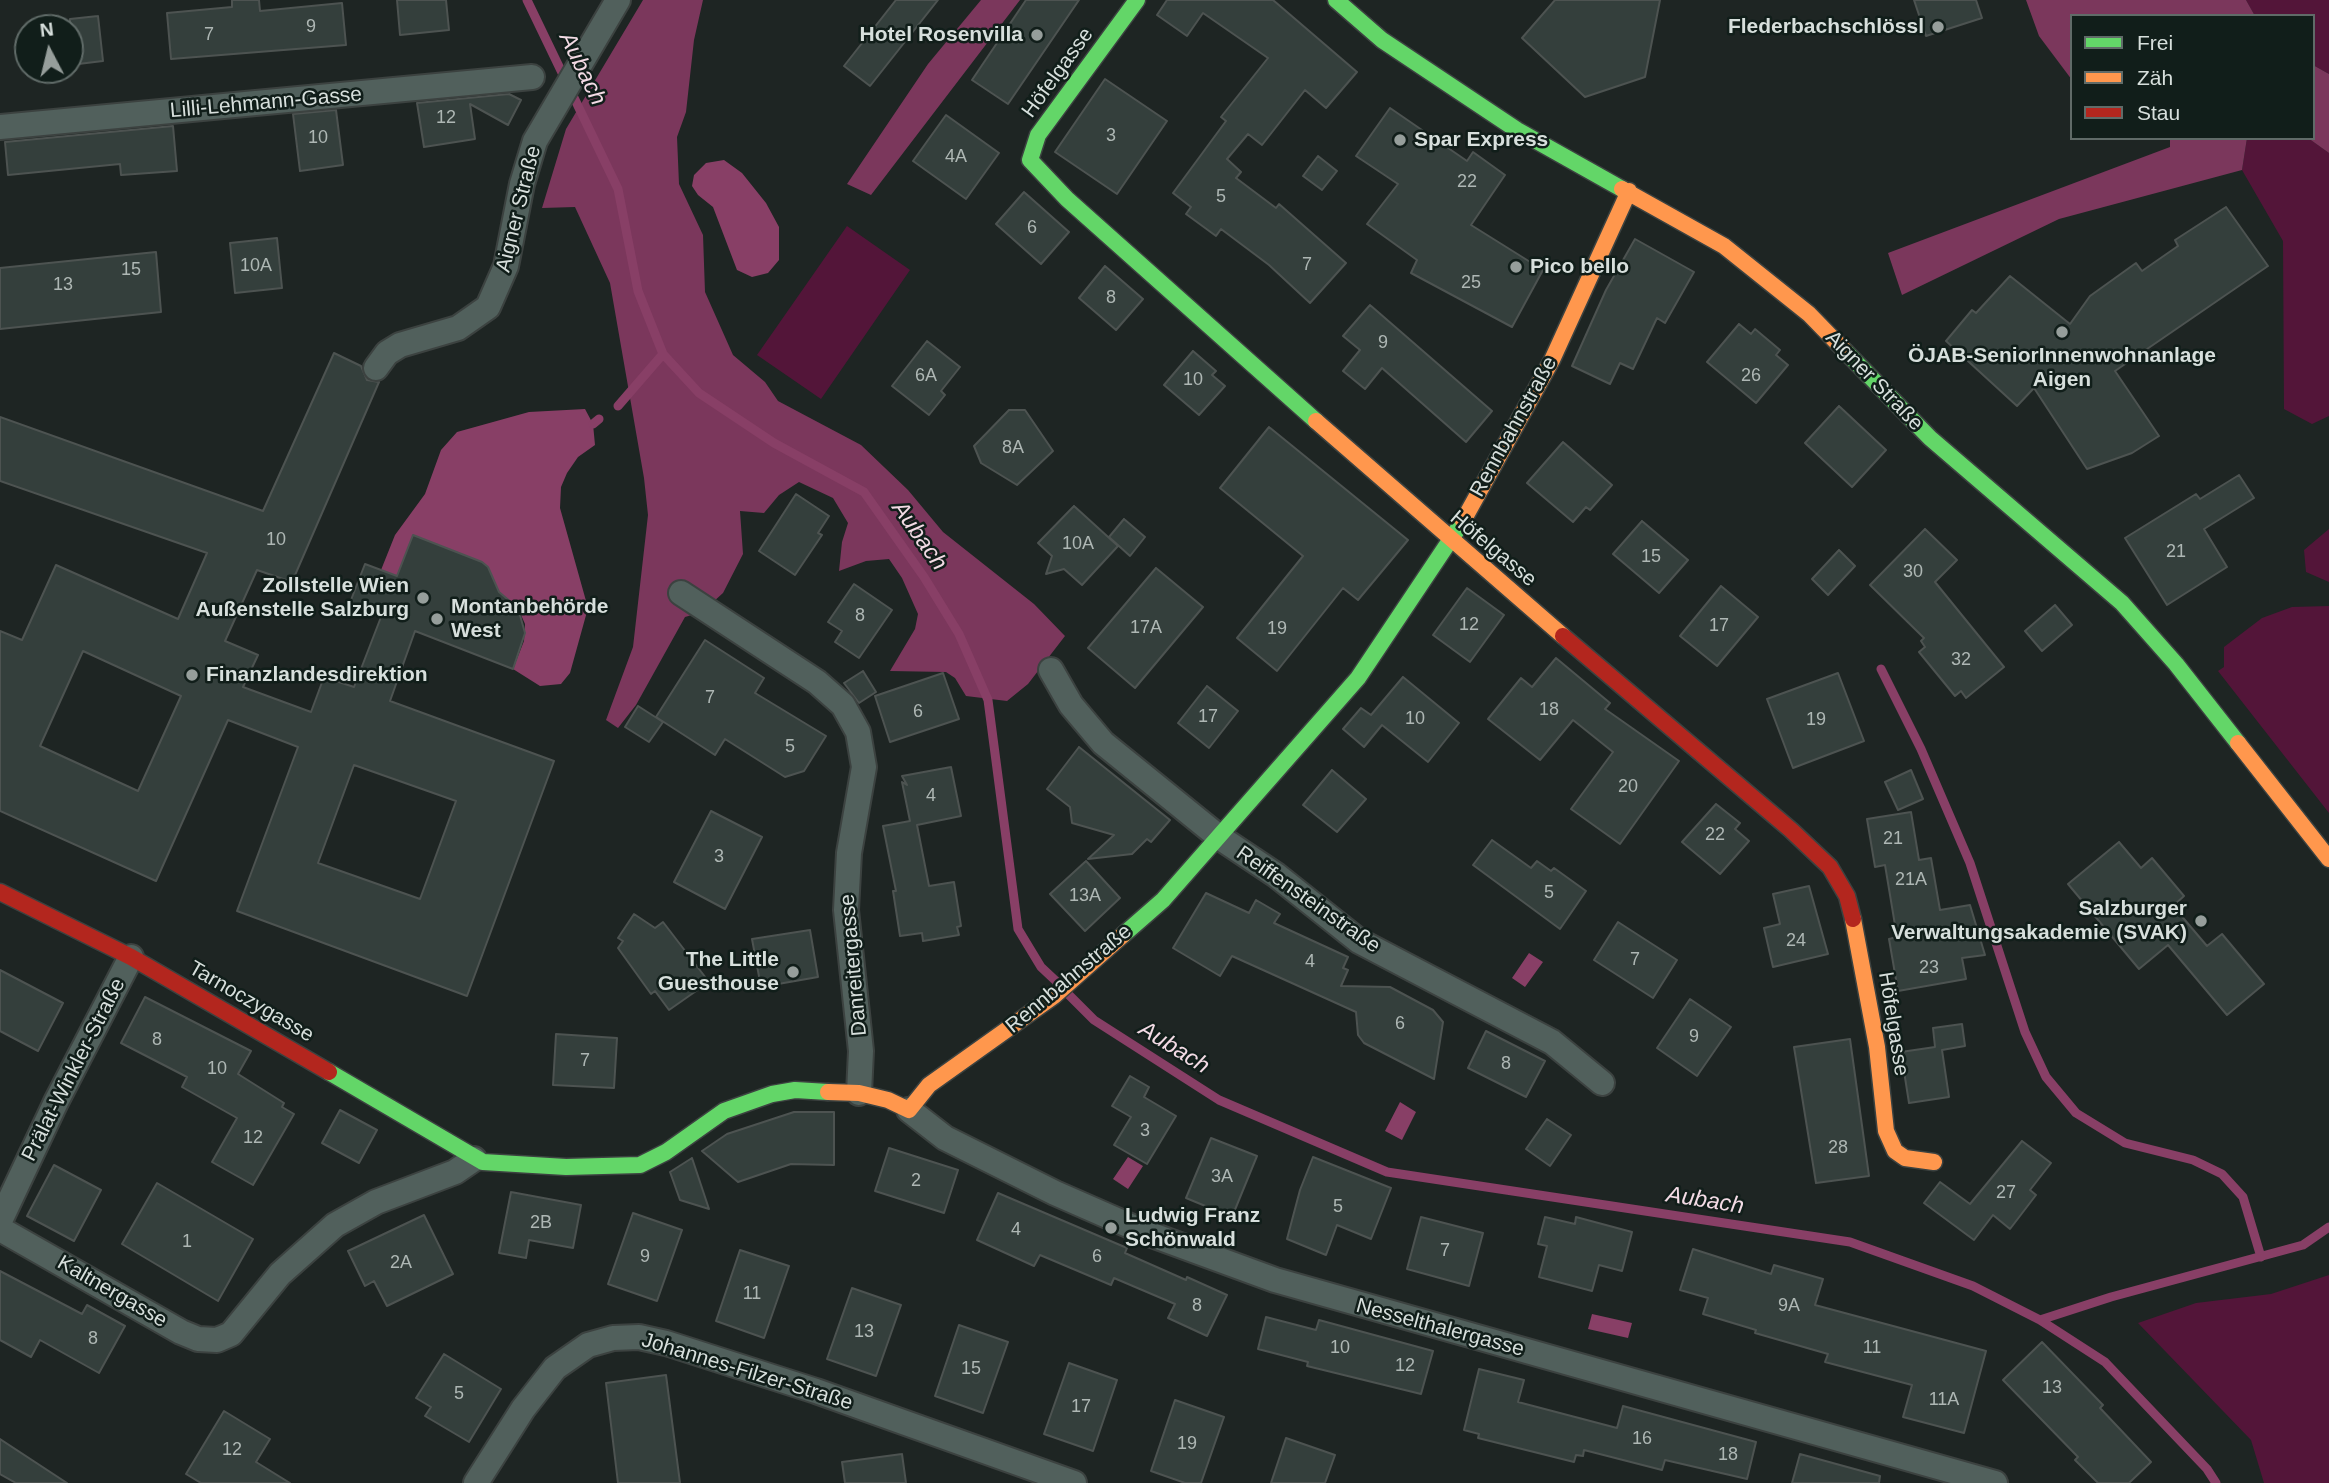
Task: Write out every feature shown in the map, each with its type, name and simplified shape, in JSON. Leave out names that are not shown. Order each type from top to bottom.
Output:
[{"type":"street","name":"Aigner Straße","points":[[376,368],[387,353],[400,345],[458,328],[488,307],[502,279],[522,184],[541,127],[618,0]]},
{"type":"street","name":"Höfelgasse","points":[[1137,0],[1038,135],[1030,160],[1067,199],[1451,542],[1791,830],[1830,867],[1847,896],[1857,934],[1877,1047],[1886,1132],[1895,1151],[1905,1158],[1934,1162]]},
{"type":"street","name":"Aigner Straße","points":[[1336,0],[1382,40],[1506,123],[1724,246],[1809,314],[1930,438],[2122,603],[2176,664],[2329,859]]},
{"type":"street","name":"Lilli-Lehmann-Gasse","points":[[0,127],[532,77]]},
{"type":"street","name":"Rennbahnstraße","points":[[909,1110],[941,1075],[1054,996],[1163,900],[1358,678],[1451,542],[1552,359],[1629,191]]},
{"type":"street","name":"Danreitergasse","points":[[681,593],[817,682],[843,705],[858,732],[863,767],[849,853],[846,910],[861,1051],[859,1093]]},
{"type":"street","name":"Reiffensteinstraße","points":[[1052,670],[1076,712],[1103,743],[1219,837],[1276,875],[1359,941],[1552,1042],[1602,1083]]},
{"type":"street","name":"Tarnoczygasse","points":[[0,892],[131,957],[474,1159]]},
{"type":"street","name":"Prälat-Winkler-Straße","points":[[0,1221],[56,1102],[131,957]]},
{"type":"street","points":[[474,1159],[509,1165],[633,1166],[655,1159],[724,1111],[758,1098],[795,1090],[859,1093],[888,1100],[909,1110]]},
{"type":"street","name":"Nesselthalergasse","points":[[909,1110],[945,1138],[1055,1193],[1144,1232],[1252,1273],[1317,1294],[1995,1483]]},
{"type":"street","name":"Kaltnergasse","points":[[0,1229],[181,1332],[205,1341],[227,1337],[290,1263],[335,1226],[376,1202],[442,1177],[474,1159]]},
{"type":"street","name":"Johannes-Filzer-Straße","points":[[475,1483],[523,1409],[555,1368],[588,1345],[626,1337],[658,1340],[816,1391],[1074,1483]]},
{"type":"shaded area","points":[[643,0],[703,0],[694,40],[686,112],[677,137],[679,184],[703,235],[705,292],[733,355],[765,382],[778,401],[861,445],[908,490],[943,532],[1034,604],[1065,636],[1028,684],[1007,701],[966,696],[955,678],[946,672],[890,671],[915,629],[918,614],[902,578],[889,559],[866,561],[839,571],[842,542],[848,523],[833,498],[799,482],[779,495],[764,513],[740,511],[743,554],[723,593],[702,612],[685,617],[636,705],[618,728],[606,720],[633,647],[648,515],[644,478],[610,283],[575,207],[542,208],[566,129]]},
{"type":"shaded area","points":[[981,0],[1020,0],[871,195],[847,184],[928,64]]},
{"type":"shaded area","points":[[2026,0],[2246,0],[2254,14],[2070,14],[2070,77],[2039,36]]},
{"type":"shaded area","points":[[2246,0],[2329,0],[2329,74],[2315,66],[2315,14],[2254,14]]},
{"type":"shaded area","points":[[2315,66],[2329,74],[2329,153],[2311,140],[2315,140]]},
{"type":"shaded area","points":[[2170,140],[2247,140],[2242,170],[2059,219],[1902,295],[1888,253],[2170,147]]},
{"type":"shaded area","points":[[2247,140],[2311,140],[2329,153],[2329,416],[2312,424],[2284,409],[2283,241],[2242,170]]},
{"type":"shaded area","points":[[724,160],[742,173],[766,203],[779,227],[779,260],[768,273],[752,277],[737,270],[713,207],[698,195],[692,186],[694,175],[706,163]]},
{"type":"shaded area","points":[[847,226],[910,270],[821,399],[757,355]]},
{"type":"shaded area","points":[[585,409],[593,424],[595,445],[578,457],[567,473],[561,487],[560,508],[588,608],[570,673],[561,684],[540,686],[513,669],[524,641],[525,624],[518,608],[499,592],[488,567],[482,562],[413,535],[397,576],[381,570],[395,535],[425,494],[441,450],[457,432],[529,412]]},
{"type":"shaded area","points":[[2329,529],[2329,582],[2306,572],[2304,550]]},
{"type":"shaded area","points":[[2329,606],[2329,813],[2218,671],[2224,667],[2224,647],[2262,618],[2292,607]]},
{"type":"shaded area","points":[[1529,953],[1543,962],[1525,987],[1512,978]]},
{"type":"shaded area","points":[[1400,1102],[1416,1112],[1402,1140],[1385,1131]]},
{"type":"shaded area","points":[[1128,1157],[1143,1166],[1128,1189],[1113,1179]]},
{"type":"shaded area","points":[[2329,1275],[2329,1483],[2264,1483],[2251,1440],[2138,1323],[2196,1303],[2271,1294]]},
{"type":"shaded area","points":[[1592,1314],[1632,1323],[1628,1338],[1588,1329]]},
{"type":"building","points":[[232,0],[259,0],[260,11],[342,3],[346,45],[171,59],[167,13],[232,7]]},
{"type":"building","points":[[397,0],[446,0],[449,30],[400,35]]},
{"type":"building","points":[[896,0],[938,0],[870,86],[844,66]]},
{"type":"building","points":[[1026,0],[1079,0],[1008,104],[972,80]]},
{"type":"building","points":[[1167,0],[1273,0],[1357,72],[1326,108],[1305,90],[1262,145],[1248,134],[1227,159],[1241,172],[1236,178],[1276,208],[1279,204],[1346,263],[1310,303],[1269,265],[1221,229],[1216,236],[1186,214],[1191,207],[1173,193],[1226,121],[1221,117],[1268,58],[1203,13],[1187,36],[1157,15]]},
{"type":"building","points":[[1555,0],[1660,0],[1645,77],[1585,97],[1522,38]]},
{"type":"building","name":"Flederbachschlössl","points":[[1914,0],[1976,0],[1982,18],[1926,36]]},
{"type":"building","points":[[98,16],[103,61],[84,63],[84,18]]},
{"type":"building","points":[[1105,79],[1167,121],[1117,194],[1055,152]]},
{"type":"building","points":[[509,94],[521,100],[508,125],[470,104],[475,139],[424,147],[417,103]]},
{"type":"building","points":[[1390,108],[1467,161],[1473,152],[1505,175],[1471,225],[1543,270],[1512,327],[1411,273],[1417,260],[1367,224],[1398,184],[1356,156]]},
{"type":"building","points":[[336,110],[343,165],[300,171],[293,114]]},
{"type":"building","points":[[946,115],[999,153],[966,199],[913,161]]},
{"type":"building","points":[[173,126],[177,171],[121,175],[120,164],[8,175],[5,142]]},
{"type":"building","points":[[1318,156],[1337,171],[1322,190],[1303,176]]},
{"type":"building","points":[[1024,192],[1069,232],[1041,264],[996,224]]},
{"type":"building","name":"ÖJAB-SeniorInnenwohnanlage Aigen","points":[[2226,207],[2268,266],[2115,371],[2159,436],[2132,453],[2087,469],[2034,388],[2017,406],[1946,341],[1972,310],[1976,313],[2010,276],[2070,324],[2090,296],[2136,263],[2142,271],[2178,246],[2175,240]]},
{"type":"building","points":[[277,238],[282,288],[235,293],[230,243]]},
{"type":"building","points":[[1635,239],[1694,272],[1665,323],[1657,318],[1633,369],[1620,363],[1610,384],[1572,366],[1606,290]]},
{"type":"building","points":[[156,252],[161,312],[0,329],[0,268]]},
{"type":"building","points":[[1105,266],[1143,299],[1116,330],[1079,298]]},
{"type":"building","points":[[1370,305],[1492,411],[1466,442],[1382,368],[1365,389],[1343,371],[1360,350],[1343,336]]},
{"type":"building","points":[[1739,324],[1751,334],[1755,329],[1780,350],[1776,355],[1788,365],[1756,403],[1707,362]]},
{"type":"building","points":[[927,341],[960,367],[941,391],[945,395],[929,415],[892,386]]},
{"type":"building","points":[[1193,351],[1216,371],[1212,375],[1225,386],[1199,415],[1164,385]]},
{"type":"building","name":"Finanzlandesdirektion","points":[[334,353],[361,366],[367,380],[379,382],[292,582],[257,570],[225,641],[258,655],[243,687],[311,712],[324,677],[354,687],[381,617],[349,605],[365,564],[397,576],[413,535],[482,562],[488,567],[499,592],[518,608],[525,633],[513,669],[415,631],[390,701],[554,761],[467,996],[237,911],[298,747],[228,720],[156,881],[0,811],[0,631],[22,640],[56,565],[178,619],[207,553],[0,481],[0,417],[263,511]],"holes":[[[83,651],[181,696],[138,791],[40,746]],[[354,765],[456,801],[420,899],[318,863]]]},
{"type":"building","points":[[1839,406],[1886,450],[1852,487],[1805,443]]},
{"type":"building","points":[[1009,410],[1025,410],[1053,451],[1017,485],[981,463],[974,446]]},
{"type":"building","points":[[1269,427],[1408,540],[1358,600],[1343,588],[1277,671],[1237,638],[1303,556],[1220,488]]},
{"type":"building","points":[[1563,442],[1612,485],[1590,510],[1586,507],[1573,522],[1527,483]]},
{"type":"building","points":[[2239,475],[2254,498],[2204,529],[2227,567],[2167,605],[2125,538],[2196,494],[2200,499]]},
{"type":"building","points":[[796,494],[829,516],[818,533],[822,535],[795,575],[759,551]]},
{"type":"building","points":[[1074,506],[1118,546],[1082,585],[1064,569],[1046,574],[1052,556],[1038,543]]},
{"type":"building","points":[[1124,519],[1145,537],[1130,556],[1109,537]]},
{"type":"building","points":[[1642,521],[1688,560],[1659,593],[1613,554]]},
{"type":"building","points":[[1925,529],[1957,560],[1935,582],[2004,667],[1966,698],[1961,691],[1955,696],[1919,652],[1925,647],[1921,641],[1924,638],[1870,585]]},
{"type":"building","points":[[1839,550],[1855,566],[1828,595],[1812,579]]},
{"type":"building","points":[[1156,568],[1203,607],[1135,688],[1088,648]]},
{"type":"building","points":[[854,584],[892,610],[859,658],[835,642],[842,631],[828,622]]},
{"type":"building","points":[[1721,586],[1758,617],[1717,666],[1680,636]]},
{"type":"building","points":[[1467,588],[1504,615],[1470,662],[1433,635]]},
{"type":"building","points":[[2055,605],[2072,625],[2042,651],[2025,631]]},
{"type":"building","points":[[705,640],[764,678],[755,693],[826,736],[804,771],[785,777],[725,739],[715,755],[656,717]]},
{"type":"building","points":[[1556,658],[1610,703],[1605,709],[1679,761],[1620,844],[1571,809],[1613,752],[1573,720],[1540,760],[1488,719],[1521,678],[1532,687]]},
{"type":"building","points":[[863,671],[876,692],[859,703],[844,683]]},
{"type":"building","points":[[943,673],[959,719],[890,742],[875,696]]},
{"type":"building","points":[[1838,673],[1864,741],[1793,768],[1767,699]]},
{"type":"building","points":[[1403,677],[1459,723],[1428,762],[1382,725],[1364,747],[1343,729],[1361,708],[1371,715]]},
{"type":"building","points":[[1207,686],[1238,711],[1209,748],[1178,723]]},
{"type":"building","points":[[638,706],[663,722],[649,742],[625,727]]},
{"type":"building","points":[[1079,747],[1170,820],[1151,842],[1147,839],[1132,854],[1088,859],[1114,835],[1072,823],[1070,807],[1047,789]]},
{"type":"building","points":[[951,767],[961,816],[917,825],[929,886],[954,882],[961,926],[957,927],[959,935],[923,941],[922,933],[900,936],[893,891],[896,891],[883,826],[910,821],[902,782],[907,785],[902,776]]},
{"type":"building","points":[[1332,770],[1366,799],[1337,832],[1303,805]]},
{"type":"building","points":[[1911,770],[1923,799],[1898,810],[1885,782]]},
{"type":"building","points":[[1716,804],[1740,823],[1735,829],[1749,841],[1720,874],[1682,842]]},
{"type":"building","points":[[711,811],[762,837],[725,909],[674,882]]},
{"type":"building","points":[[1911,812],[1919,860],[1931,858],[1940,910],[1970,905],[1985,955],[1962,958],[1966,979],[1898,991],[1889,939],[1897,937],[1885,865],[1875,867],[1867,819]]},
{"type":"building","points":[[1492,840],[1531,868],[1537,861],[1551,871],[1554,868],[1586,891],[1560,929],[1473,865]]},
{"type":"building","points":[[2119,842],[2141,868],[2152,858],[2184,896],[2173,906],[2207,946],[2222,934],[2264,984],[2227,1015],[2168,945],[2139,969],[2068,884]]},
{"type":"building","points":[[1086,861],[1120,898],[1085,931],[1050,894]]},
{"type":"building","points":[[1809,886],[1828,954],[1773,967],[1764,928],[1780,924],[1773,894]]},
{"type":"building","points":[[1206,893],[1249,913],[1256,900],[1280,914],[1274,923],[1348,957],[1343,968],[1348,970],[1341,986],[1390,987],[1433,1010],[1443,1022],[1434,1079],[1364,1043],[1358,1035],[1356,1012],[1232,956],[1220,976],[1173,948]]},
{"type":"building","points":[[634,914],[655,928],[663,922],[709,982],[669,1010],[655,991],[651,994],[618,948],[623,941],[618,938]]},
{"type":"building","points":[[1618,922],[1677,960],[1653,998],[1594,960]]},
{"type":"building","points":[[810,930],[818,977],[761,987],[752,939]]},
{"type":"building","points":[[0,970],[63,1003],[38,1051],[0,1031]]},
{"type":"building","points":[[145,997],[251,1051],[238,1074],[284,1103],[282,1107],[294,1114],[253,1185],[212,1162],[237,1118],[182,1087],[187,1077],[121,1043]]},
{"type":"building","points":[[1690,999],[1731,1027],[1697,1076],[1657,1048]]},
{"type":"building","points":[[1962,1024],[1965,1046],[1942,1050],[1949,1097],[1909,1103],[1901,1052],[1935,1047],[1933,1028]]},
{"type":"building","points":[[1486,1031],[1545,1061],[1526,1097],[1468,1068]]},
{"type":"building","points":[[556,1034],[617,1038],[614,1088],[553,1085]]},
{"type":"building","points":[[1850,1039],[1869,1176],[1816,1183],[1794,1047]]},
{"type":"building","points":[[1130,1076],[1149,1087],[1144,1097],[1176,1116],[1147,1164],[1114,1145],[1131,1117],[1112,1106]]},
{"type":"building","points":[[340,1110],[377,1130],[359,1163],[322,1143]]},
{"type":"building","points":[[794,1112],[834,1112],[834,1165],[791,1164],[738,1182],[702,1151],[727,1134]]},
{"type":"building","points":[[1547,1119],[1571,1135],[1550,1166],[1526,1149]]},
{"type":"building","points":[[1211,1138],[1257,1156],[1232,1217],[1186,1198]]},
{"type":"building","points":[[2022,1141],[2051,1163],[2030,1190],[2036,1195],[2010,1229],[1993,1215],[1974,1240],[1924,1203],[1940,1182],[1970,1204]]},
{"type":"building","points":[[889,1148],[958,1170],[944,1213],[875,1191]]},
{"type":"building","points":[[1313,1157],[1391,1188],[1371,1239],[1337,1225],[1326,1255],[1287,1239],[1300,1190]]},
{"type":"building","points":[[692,1158],[709,1209],[680,1200],[670,1172]]},
{"type":"building","points":[[54,1165],[101,1190],[74,1241],[27,1216]]},
{"type":"building","points":[[157,1183],[253,1239],[218,1301],[122,1244]]},
{"type":"building","points":[[511,1192],[581,1205],[573,1248],[529,1240],[526,1258],[499,1253]]},
{"type":"building","points":[[998,1193],[1127,1248],[1125,1253],[1227,1295],[1207,1336],[1168,1318],[1175,1304],[1114,1278],[1111,1285],[1040,1255],[1034,1266],[977,1240]]},
{"type":"building","points":[[633,1213],[682,1230],[657,1301],[608,1284]]},
{"type":"building","points":[[424,1215],[453,1274],[387,1306],[374,1281],[365,1286],[348,1251]]},
{"type":"building","points":[[1421,1217],[1483,1233],[1469,1286],[1407,1269]]},
{"type":"building","points":[[1545,1217],[1575,1224],[1576,1217],[1632,1232],[1622,1271],[1599,1265],[1592,1291],[1539,1277],[1547,1246],[1538,1244]]},
{"type":"building","points":[[1693,1249],[1771,1274],[1774,1265],[1823,1279],[1815,1305],[1986,1351],[1964,1433],[1903,1417],[1912,1385],[1825,1362],[1828,1354],[1755,1333],[1756,1330],[1703,1314],[1708,1298],[1680,1290]]},
{"type":"building","points":[[740,1250],[789,1266],[764,1338],[716,1321]]},
{"type":"building","points":[[0,1271],[82,1314],[87,1305],[125,1326],[99,1373],[40,1340],[31,1357],[0,1340]]},
{"type":"building","points":[[852,1288],[901,1305],[876,1376],[827,1359]]},
{"type":"building","points":[[1266,1317],[1316,1330],[1319,1320],[1433,1351],[1421,1394],[1307,1366],[1308,1362],[1258,1349]]},
{"type":"building","points":[[959,1325],[1008,1342],[983,1413],[935,1396]]},
{"type":"building","points":[[2042,1342],[2103,1405],[2100,1408],[2151,1462],[2129,1483],[2098,1483],[2075,1460],[2078,1457],[2003,1380]]},
{"type":"building","points":[[444,1354],[501,1389],[469,1442],[425,1416],[431,1407],[416,1398]]},
{"type":"building","points":[[1069,1363],[1117,1380],[1093,1451],[1044,1434]]},
{"type":"building","points":[[1479,1369],[1524,1380],[1518,1402],[1617,1428],[1623,1406],[1756,1442],[1747,1479],[1665,1460],[1662,1470],[1584,1450],[1583,1456],[1576,1455],[1574,1462],[1478,1438],[1479,1434],[1464,1430]]},
{"type":"building","points":[[666,1375],[680,1483],[618,1483],[606,1383]]},
{"type":"building","points":[[1175,1400],[1224,1417],[1201,1483],[1185,1483],[1151,1471]]},
{"type":"building","points":[[224,1411],[270,1439],[256,1462],[290,1483],[201,1483],[186,1474]]},
{"type":"building","points":[[1286,1438],[1335,1455],[1325,1483],[1271,1483]]},
{"type":"building","points":[[0,1439],[67,1483],[16,1483],[0,1474]]},
{"type":"building","points":[[902,1454],[906,1483],[845,1483],[842,1462]]},
{"type":"building","points":[[1800,1454],[1880,1476],[1879,1483],[1792,1483]]},
{"type":"waterway","name":"Aubach","points":[[527,0],[618,189],[638,291],[663,354],[699,393],[774,443],[864,492],[924,577],[959,634],[988,700],[1018,929],[1041,967],[1057,982]]},
{"type":"waterway","name":"Aubach","points":[[618,406],[663,354]]},
{"type":"waterway","name":"Aubach","points":[[593,424],[599,419]]},
{"type":"waterway","name":"Aubach","points":[[1881,669],[1921,749],[1970,863],[2025,1032],[2046,1077],[2076,1113],[2125,1143],[2193,1160],[2222,1174],[2243,1197],[2261,1257]]},
{"type":"waterway","name":"Aubach","points":[[1069,995],[1094,1020],[1219,1100],[1387,1172],[1850,1242],[1973,1286],[2040,1320],[2105,1362],[2207,1469],[2216,1483]]},
{"type":"waterway","name":"Aubach","points":[[2040,1320],[2111,1297],[2303,1245],[2329,1227]]},
{"type":"traffic: fast","points":[[1137,0],[1038,135],[1030,160],[1067,199],[1316,421]]},
{"type":"traffic: fast","points":[[1336,0],[1382,40],[1517,130],[1622,189]]},
{"type":"traffic: fast","points":[[1845,351],[1930,438],[2122,603],[2176,664],[2238,743]]},
{"type":"traffic: fast","points":[[1123,935],[1163,900],[1358,678],[1463,521]]},
{"type":"traffic: fast","points":[[329,1072],[483,1162],[566,1167],[640,1165],[666,1152],[724,1111],[772,1094],[795,1090],[828,1092]]},
{"type":"traffic: slow","points":[[1622,189],[1724,246],[1809,314],[1845,351]]},
{"type":"traffic: slow","points":[[1463,521],[1552,360],[1629,191]]},
{"type":"traffic: slow","points":[[1316,421],[1563,636]]},
{"type":"traffic: slow","points":[[2238,743],[2329,859]]},
{"type":"traffic: slow","points":[[1853,919],[1877,1047],[1886,1131],[1895,1151],[1905,1158],[1934,1162]]},
{"type":"traffic: slow","points":[[828,1092],[859,1093],[888,1100],[909,1110],[929,1085],[1054,996],[1123,935]]},
{"type":"traffic: jam","points":[[1563,636],[1791,830],[1830,867],[1847,896],[1853,919]]},
{"type":"traffic: jam","points":[[0,892],[131,957],[329,1072]]},
{"type":"place","name":"Flederbachschlössl","points":[[1938,27]]},
{"type":"place","name":"Hotel Rosenvilla","points":[[1037,35]]},
{"type":"place","name":"Spar Express","points":[[1400,140]]},
{"type":"place","name":"Pico bello","points":[[1516,267]]},
{"type":"place","name":"ÖJAB-SeniorInnenwohnanlage Aigen","points":[[2062,332]]},
{"type":"place","name":"Zollstelle Wien Außenstelle Salzburg","points":[[423,598]]},
{"type":"place","name":"Montanbehörde West","points":[[437,619]]},
{"type":"place","name":"Finanzlandesdirektion","points":[[192,675]]},
{"type":"place","name":"Salzburger Verwaltungsakademie (SVAK)","points":[[2201,921]]},
{"type":"place","name":"The Little Guesthouse","points":[[793,972]]},
{"type":"place","name":"Ludwig Franz Schönwald","points":[[1111,1228]]}]
